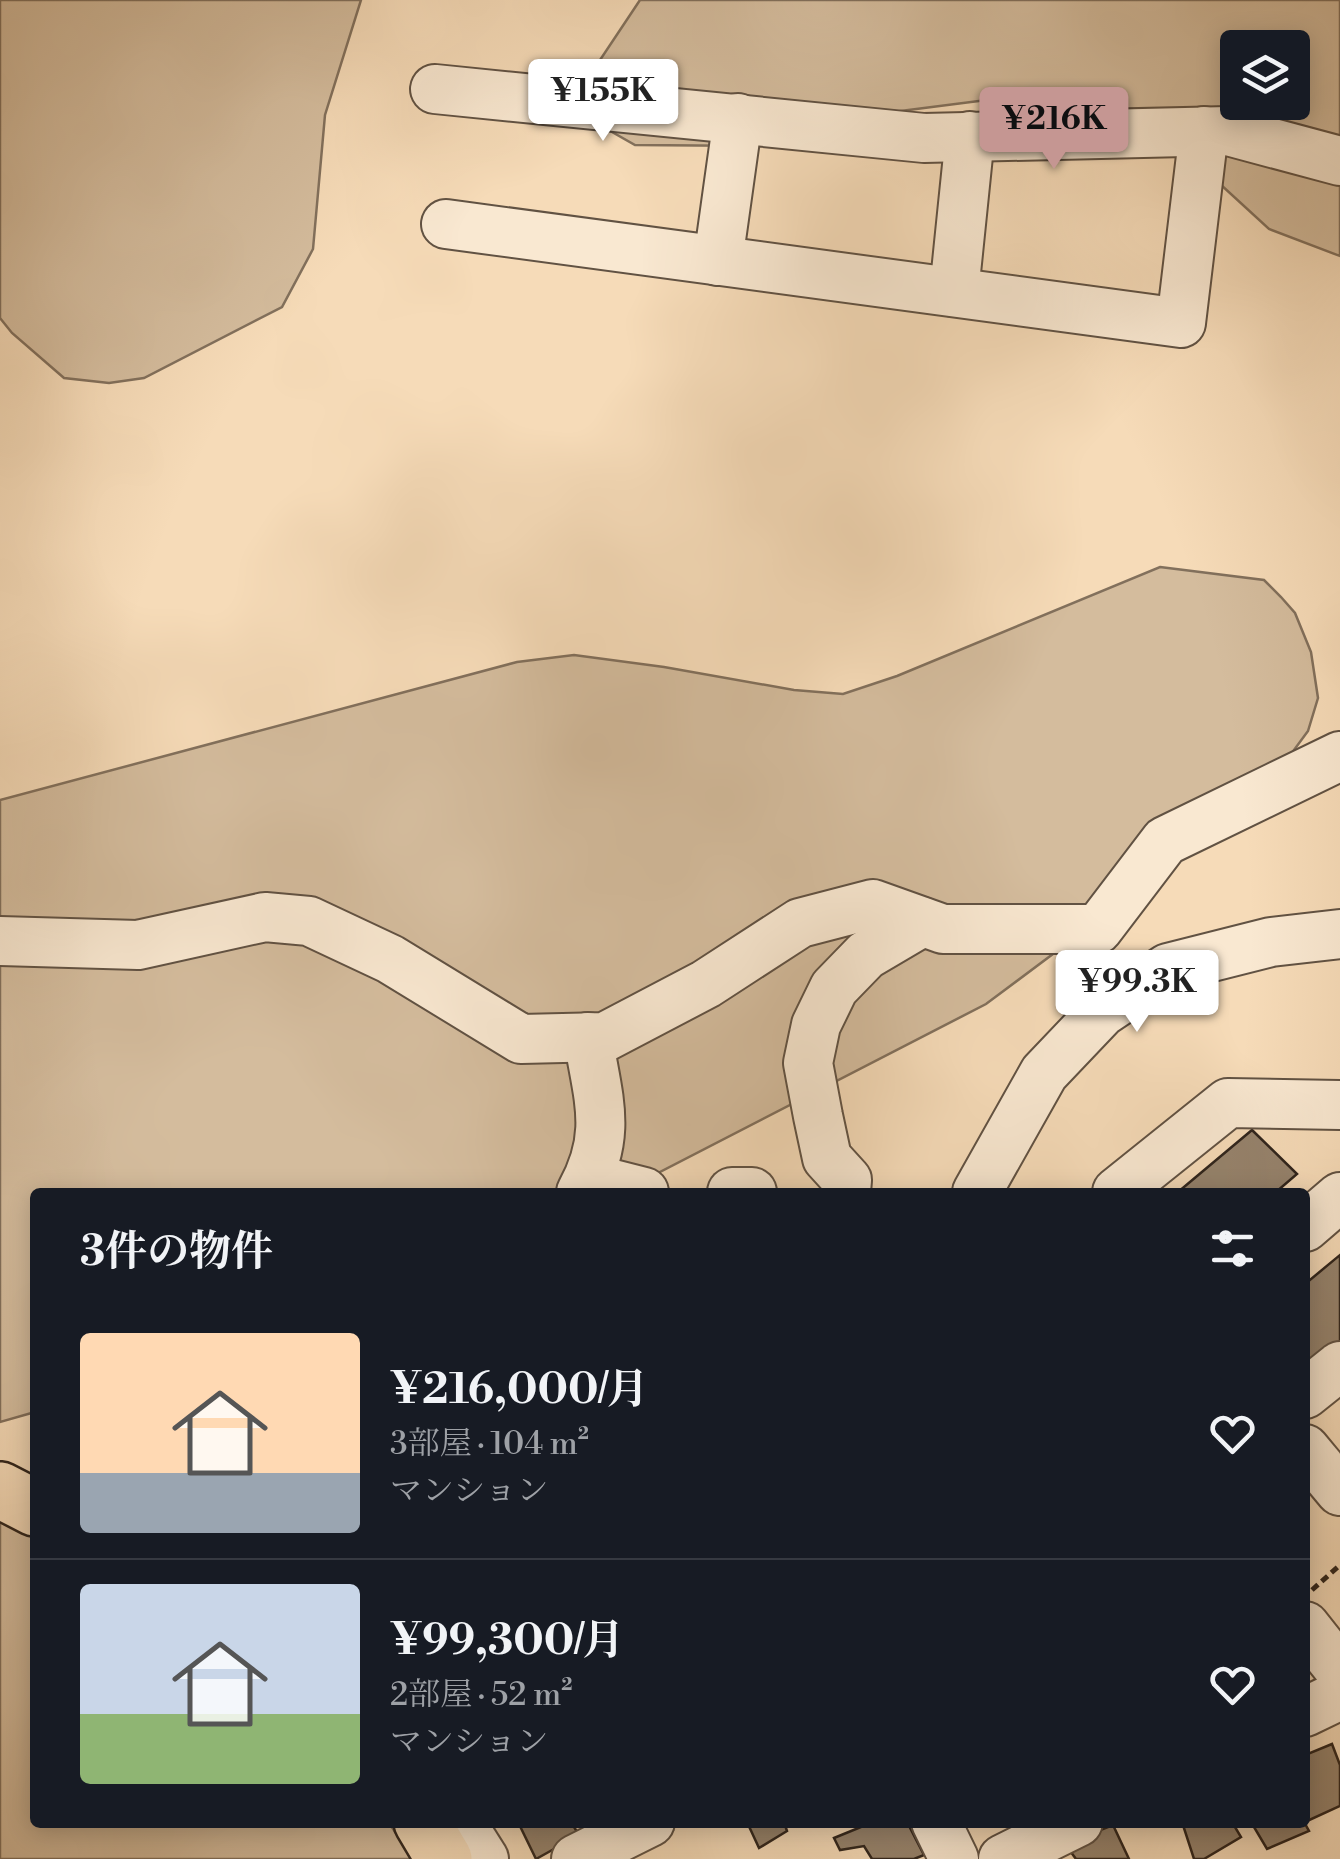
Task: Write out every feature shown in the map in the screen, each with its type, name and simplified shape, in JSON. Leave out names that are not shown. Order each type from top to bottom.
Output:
[{"type":"main road","points":[[0,1490],[30,1505]]},
{"type":"street","points":[[435,89],[924,138],[1228,131],[1340,161]]},
{"type":"street","points":[[718,261],[738,118]]},
{"type":"street","points":[[446,224],[1181,324],[1204,131]]},
{"type":"street","points":[[954,292],[970,136]]},
{"type":"street","points":[[0,942],[138,945],[265,917],[309,921],[390,959],[521,1038],[605,1036],[706,984],[800,923],[874,904],[942,929],[1098,929],[1165,841],[1340,756]]},
{"type":"street","points":[[846,1188],[847,1180],[827,1158],[808,1063],[816,1026],[834,988],[866,955],[922,922]]},
{"type":"street","points":[[979,1188],[1044,1072],[1102,1012],[1168,968],[1271,942],[1340,934]]},
{"type":"street","points":[[585,1186],[602,1144],[588,1037]]},
{"type":"street","points":[[1122,1188],[1228,1103],[1340,1105]]},
{"type":"street","points":[[1310,1223],[1340,1197]]},
{"type":"street","points":[[1310,1390],[1340,1366]]},
{"type":"street","points":[[1310,1455],[1340,1491]]},
{"type":"street","points":[[1310,1632],[1340,1670]]},
{"type":"street","points":[[1310,1710],[1340,1695]]},
{"type":"street","points":[[576,1859],[638,1828]]},
{"type":"street","points":[[939,1828],[954,1859]]},
{"type":"street","points":[[1003,1859],[1066,1828]]},
{"type":"path","points":[[1310,1592],[1340,1566]]},
{"type":"shaded area","points":[[0,0],[361,0],[325,115],[313,249],[282,307],[144,378],[109,383],[64,378],[12,333],[0,318]]},
{"type":"shaded area","points":[[640,0],[1340,0],[1340,256],[1269,229],[1147,117],[1018,96],[885,113],[761,146],[635,145],[584,116],[582,87]]},
{"type":"shaded area","points":[[1160,567],[1264,580],[1295,613],[1311,652],[1318,698],[1308,731],[1269,784],[1216,832],[986,1004],[629,1188],[30,1188],[30,1413],[0,1422],[0,800],[517,662],[574,655],[794,690],[843,694],[897,676]]},
{"type":"shaded area","points":[[0,1507],[30,1522],[30,1828],[392,1828],[414,1859],[0,1859]]},
{"type":"building","points":[[1252,1130],[1297,1174],[1281,1188],[1183,1188]]},
{"type":"building","points":[[1340,1255],[1340,1345],[1310,1370],[1310,1280]]},
{"type":"building","points":[[1332,1744],[1340,1765],[1340,1806],[1310,1820],[1310,1753]]},
{"type":"building","points":[[521,1828],[575,1828],[579,1835],[536,1859]]},
{"type":"building","points":[[750,1828],[786,1828],[787,1831],[759,1848]]},
{"type":"building","points":[[858,1828],[910,1828],[924,1855],[914,1859],[872,1859],[864,1846],[840,1850],[834,1838]]},
{"type":"building","points":[[1114,1828],[1129,1859],[1076,1859],[1065,1844]]},
{"type":"building","points":[[1184,1828],[1236,1828],[1241,1837],[1204,1859],[1194,1859]]},
{"type":"building","points":[[1255,1828],[1309,1831],[1267,1849]]}]
